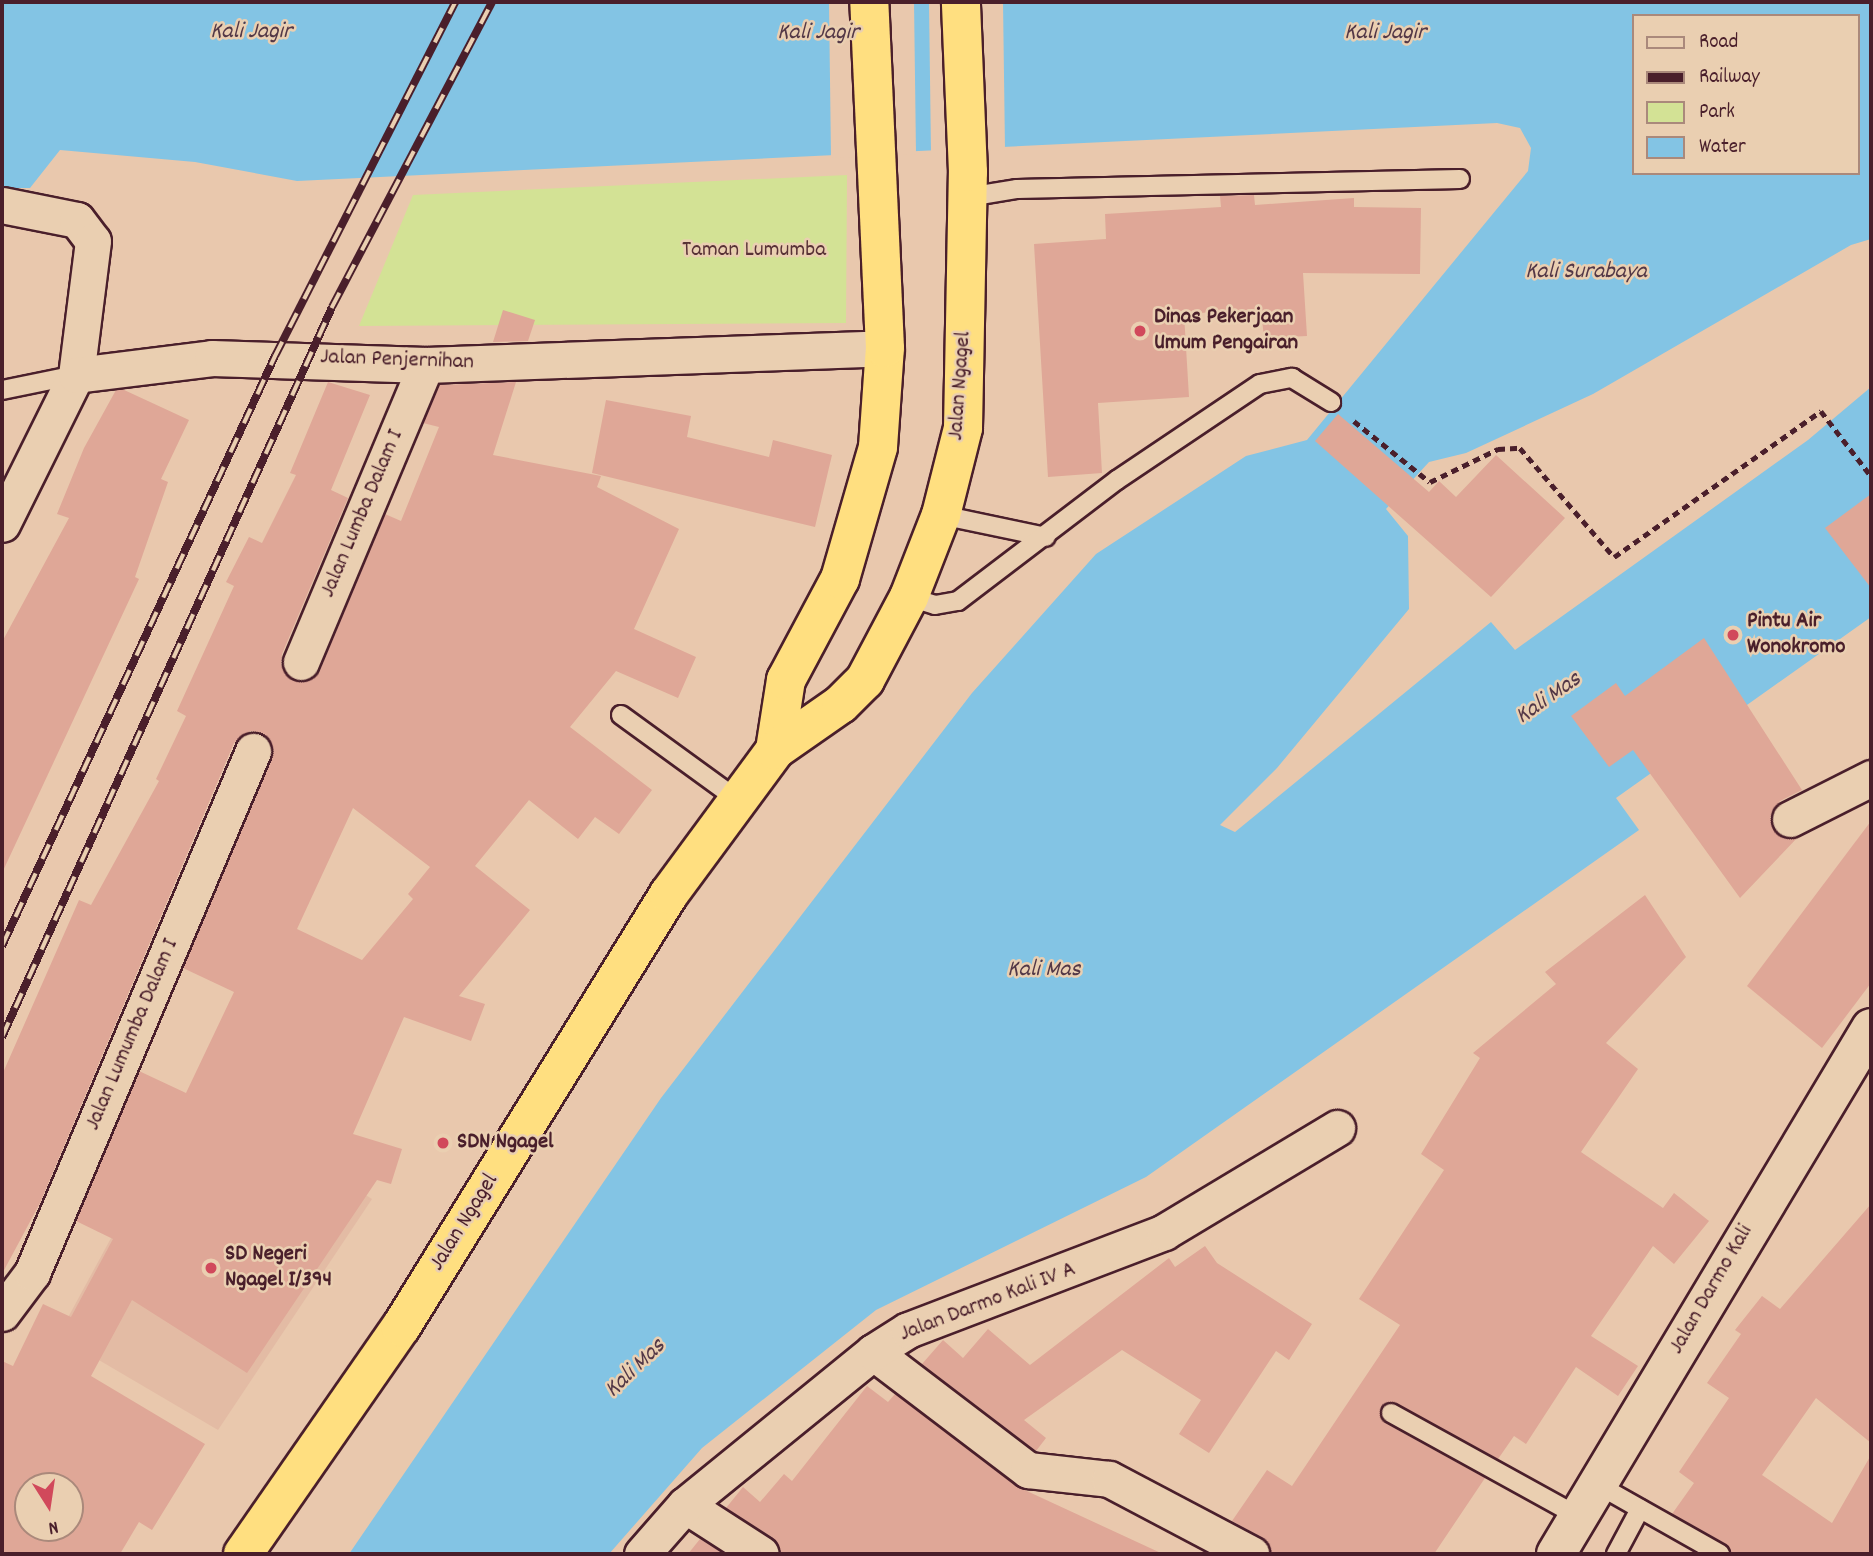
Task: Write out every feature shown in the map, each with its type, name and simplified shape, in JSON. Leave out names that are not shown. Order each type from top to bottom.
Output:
[{"type":"highway","name":"Jalan Ngagel","points":[[775,750],[786,680],[840,579],[878,447],[885,348],[869,2]]},
{"type":"highway","name":"Jalan Ngagel","points":[[243,1554],[401,1327],[669,894],[775,750],[841,704],[865,680],[909,597],[941,515],[963,428],[968,184],[961,2]]},
{"type":"main road","name":"Jalan Darmo Kali","points":[[1556,1554],[1590,1502],[1871,1028]]},
{"type":"street","points":[[2,205],[77,220],[89,231],[93,241],[76,375],[2,524]]},
{"type":"street","name":"Jalan Penjernihan","points":[[76,375],[275,356],[426,365],[885,348]]},
{"type":"street","name":"Jalan Lumba Dalam I","points":[[301,662],[426,365]]},
{"type":"street","name":"Jalan Lumumba Dalam I","points":[[2,1313],[32,1273],[253,751]]},
{"type":"street","points":[[1790,819],[1871,778]]},
{"type":"street","name":"Jalan Darmo Kali IV A","points":[[642,1554],[685,1505],[873,1352],[933,1319],[1164,1232],[1336,1128]]},
{"type":"street","points":[[873,1352],[1028,1470],[1109,1479],[1232,1550]]},
{"type":"street","points":[[685,1505],[761,1554]]},
{"type":"lane","points":[[968,184],[1017,189],[1460,179]]},
{"type":"lane","points":[[2,390],[76,375]]},
{"type":"lane","points":[[909,597],[935,605],[958,601],[1046,537],[1116,480],[1260,384],[1292,378],[1331,402]]},
{"type":"lane","points":[[941,515],[1046,537]]},
{"type":"lane","points":[[621,715],[738,800]]},
{"type":"lane","points":[[1391,1413],[1590,1502],[1640,1508],[1720,1554]]},
{"type":"lane","points":[[1616,1554],[1640,1508]]},
{"type":"path","points":[[1331,402],[1430,482],[1497,449],[1520,448],[1614,557],[1821,411],[1871,477]]},
{"type":"shaded area","name":"SD Negeri Ngagel I/394","points":[[241,1117],[372,1199],[218,1430],[58,1336],[170,1129]]},
{"type":"green space","name":"Taman Lumumba","points":[[847,175],[846,323],[359,326],[413,195]]},
{"type":"water","name":"Kali Mas","points":[[2,2],[1871,2],[1871,239],[1851,245],[1593,394],[1466,453],[1429,462],[1386,509],[1408,536],[1409,609],[1277,768],[1220,825],[1235,832],[1491,622],[1515,650],[1808,440],[1871,387],[1871,617],[1616,798],[1639,830],[1146,1177],[876,1310],[702,1448],[609,1554],[349,1554],[661,1098],[972,693],[1096,554],[1246,456],[1307,440],[1528,171],[1531,148],[1520,128],[1497,123],[297,181],[195,162],[60,150],[30,188],[2,188]]},
{"type":"pier","points":[[829,2],[914,2],[916,154],[831,158]]},
{"type":"pier","points":[[929,2],[1003,2],[1005,150],[931,154]]},
{"type":"building","name":"Dinas Pekerjaan Umum Pengairan","points":[[1254,195],[1255,205],[1354,198],[1354,207],[1421,208],[1420,274],[1303,273],[1307,336],[1264,338],[1261,309],[1184,314],[1189,397],[1098,403],[1102,473],[1048,477],[1034,244],[1106,239],[1105,214],[1221,207],[1220,196]]},
{"type":"building","points":[[503,310],[535,320],[528,341],[493,342]]},
{"type":"building","points":[[328,382],[370,395],[331,490],[348,498],[282,654],[281,665],[293,680],[304,682],[320,670],[385,514],[401,521],[439,427],[423,423],[440,385],[516,382],[493,455],[601,476],[597,487],[679,529],[634,629],[696,657],[678,698],[616,671],[570,727],[652,790],[619,834],[595,817],[578,839],[529,800],[475,866],[530,910],[459,996],[485,1004],[471,1041],[404,1017],[353,1134],[402,1149],[391,1184],[377,1180],[247,1373],[132,1300],[91,1376],[205,1444],[152,1530],[139,1522],[120,1554],[2,1554],[2,1361],[13,1366],[43,1304],[71,1317],[113,1239],[76,1221],[139,1071],[186,1093],[234,992],[183,968],[272,759],[273,748],[261,733],[250,731],[234,743],[40,1203],[2,1274],[2,1075],[79,900],[91,905],[159,781],[156,779],[186,716],[177,711],[234,586],[226,582],[249,537],[262,543],[296,475],[290,473]],"holes":[[[353,808],[430,867],[408,894],[413,899],[362,960],[297,929]]]},
{"type":"building","points":[[122,389],[189,420],[161,479],[168,482],[135,577],[139,579],[2,873],[2,642],[69,518],[57,514],[84,448],[116,390]]},
{"type":"building","points":[[606,400],[691,416],[687,437],[769,457],[773,440],[832,455],[815,527],[592,473]]},
{"type":"building","points":[[1338,414],[1429,492],[1439,481],[1456,497],[1496,455],[1565,518],[1491,597],[1315,441]]},
{"type":"building","points":[[1871,494],[1871,588],[1825,528]]},
{"type":"building","points":[[1704,638],[1802,790],[1780,801],[1770,817],[1778,835],[1797,838],[1740,898],[1633,750],[1609,767],[1571,716],[1616,683],[1625,696]]},
{"type":"building","points":[[1871,821],[1871,983],[1822,1048],[1747,986]]},
{"type":"building","points":[[1645,895],[1686,957],[1606,1043],[1638,1069],[1581,1152],[1663,1208],[1674,1193],[1709,1221],[1674,1264],[1653,1246],[1591,1336],[1638,1366],[1618,1396],[1576,1367],[1526,1444],[1514,1436],[1498,1459],[1396,1403],[1386,1403],[1380,1413],[1385,1423],[1485,1478],[1434,1554],[1271,1554],[1261,1537],[1232,1521],[1267,1470],[1292,1486],[1400,1325],[1359,1299],[1444,1170],[1421,1154],[1480,1058],[1473,1053],[1556,984],[1545,972]]},
{"type":"building","points":[[1871,1204],[1871,1443],[1816,1398],[1762,1475],[1832,1523],[1871,1455],[1871,1554],[1732,1554],[1726,1544],[1672,1514],[1694,1483],[1679,1472],[1729,1398],[1707,1383],[1741,1334],[1735,1330],[1762,1296],[1780,1309]]},
{"type":"building","points":[[1205,1246],[1217,1263],[1312,1324],[1289,1360],[1276,1351],[1209,1453],[1179,1434],[1201,1400],[1122,1350],[1024,1420],[1046,1438],[1036,1451],[922,1364],[943,1340],[963,1358],[988,1329],[1030,1365],[1169,1258],[1175,1267]]},
{"type":"building","points":[[867,1386],[888,1402],[895,1394],[1016,1486],[1163,1554],[781,1554],[772,1537],[726,1508],[743,1487],[760,1502],[784,1474],[792,1481]]},
{"type":"building","points":[[700,1539],[724,1554],[688,1554]]},
{"type":"railway","points":[[2,946],[275,356],[455,2]]},
{"type":"railway","points":[[2,1037],[332,307],[492,2]]},
{"type":"place","name":"Dinas Pekerjaan Umum Pengairan","points":[[1140,331]]},
{"type":"place","name":"Pintu Air Wonokromo","points":[[1733,635]]},
{"type":"place","name":"SDN Ngagel","points":[[443,1143]]},
{"type":"place","name":"SD Negeri Ngagel I/394","points":[[211,1268]]},
{"type":"water label","name":"Kali Jagir","points":[[251,33]]},
{"type":"water label","name":"Kali Jagir","points":[[818,34]]},
{"type":"water label","name":"Kali Jagir","points":[[1385,34]]},
{"type":"water label","name":"Kali Surabaya","points":[[1586,273]]}]
